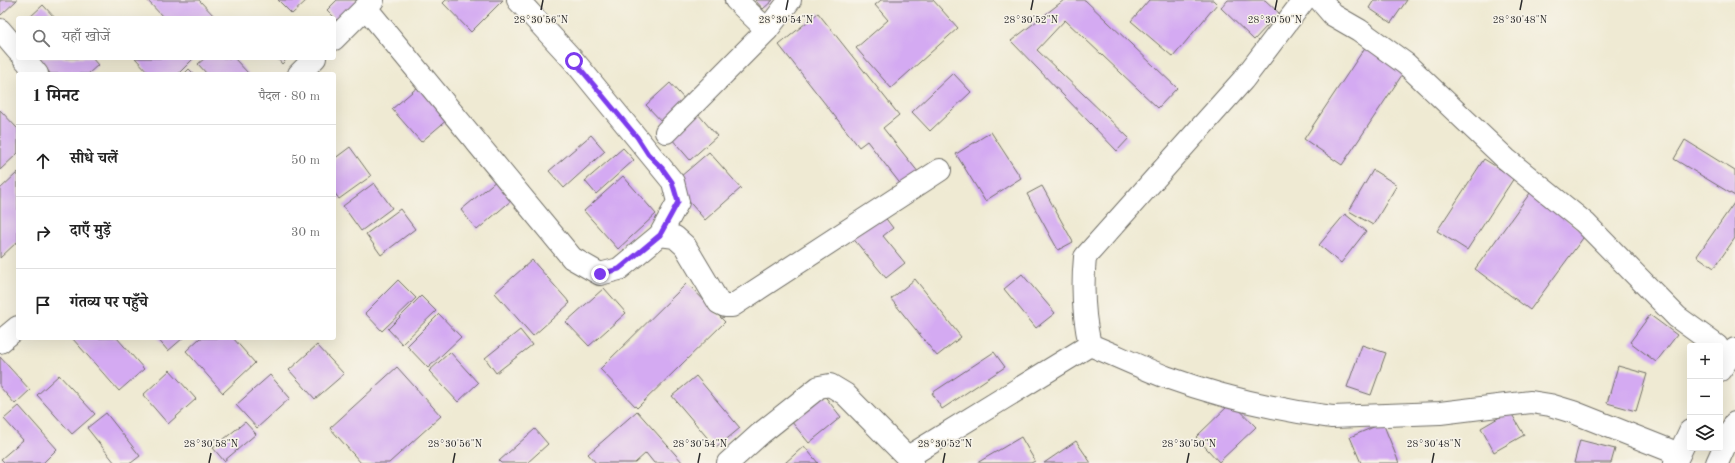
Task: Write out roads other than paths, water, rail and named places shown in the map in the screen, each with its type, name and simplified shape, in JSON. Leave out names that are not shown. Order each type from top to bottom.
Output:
[{"type":"street","points":[[336,37],[369,4],[572,258],[600,274],[619,269],[660,235],[678,202],[672,182],[574,61],[518,0]]},
{"type":"street","points":[[736,0],[767,30]]},
{"type":"street","points":[[666,132],[767,30],[790,0]]},
{"type":"street","points":[[1090,345],[1084,319],[1082,284],[1085,257],[1243,80],[1304,0]]},
{"type":"street","points":[[1331,5],[1358,30],[1406,64],[1506,159],[1585,223],[1677,317],[1724,354]]},
{"type":"street","points":[[0,30],[16,49]]},
{"type":"street","points":[[26,60],[35,72]]},
{"type":"street","points":[[301,72],[313,60]]},
{"type":"street","points":[[660,235],[675,238],[685,246],[719,303],[725,306],[732,306],[940,170]]},
{"type":"street","points":[[0,342],[16,329]]},
{"type":"street","points":[[1090,345],[1165,376],[1223,395],[1316,415],[1332,417],[1440,413],[1532,402],[1550,405],[1573,412],[1677,458],[1687,437]]},
{"type":"street","points":[[728,463],[760,434],[819,387],[830,385],[845,394],[910,460],[1090,345]]},
{"type":"street","points":[[1717,463],[1735,423]]}]
